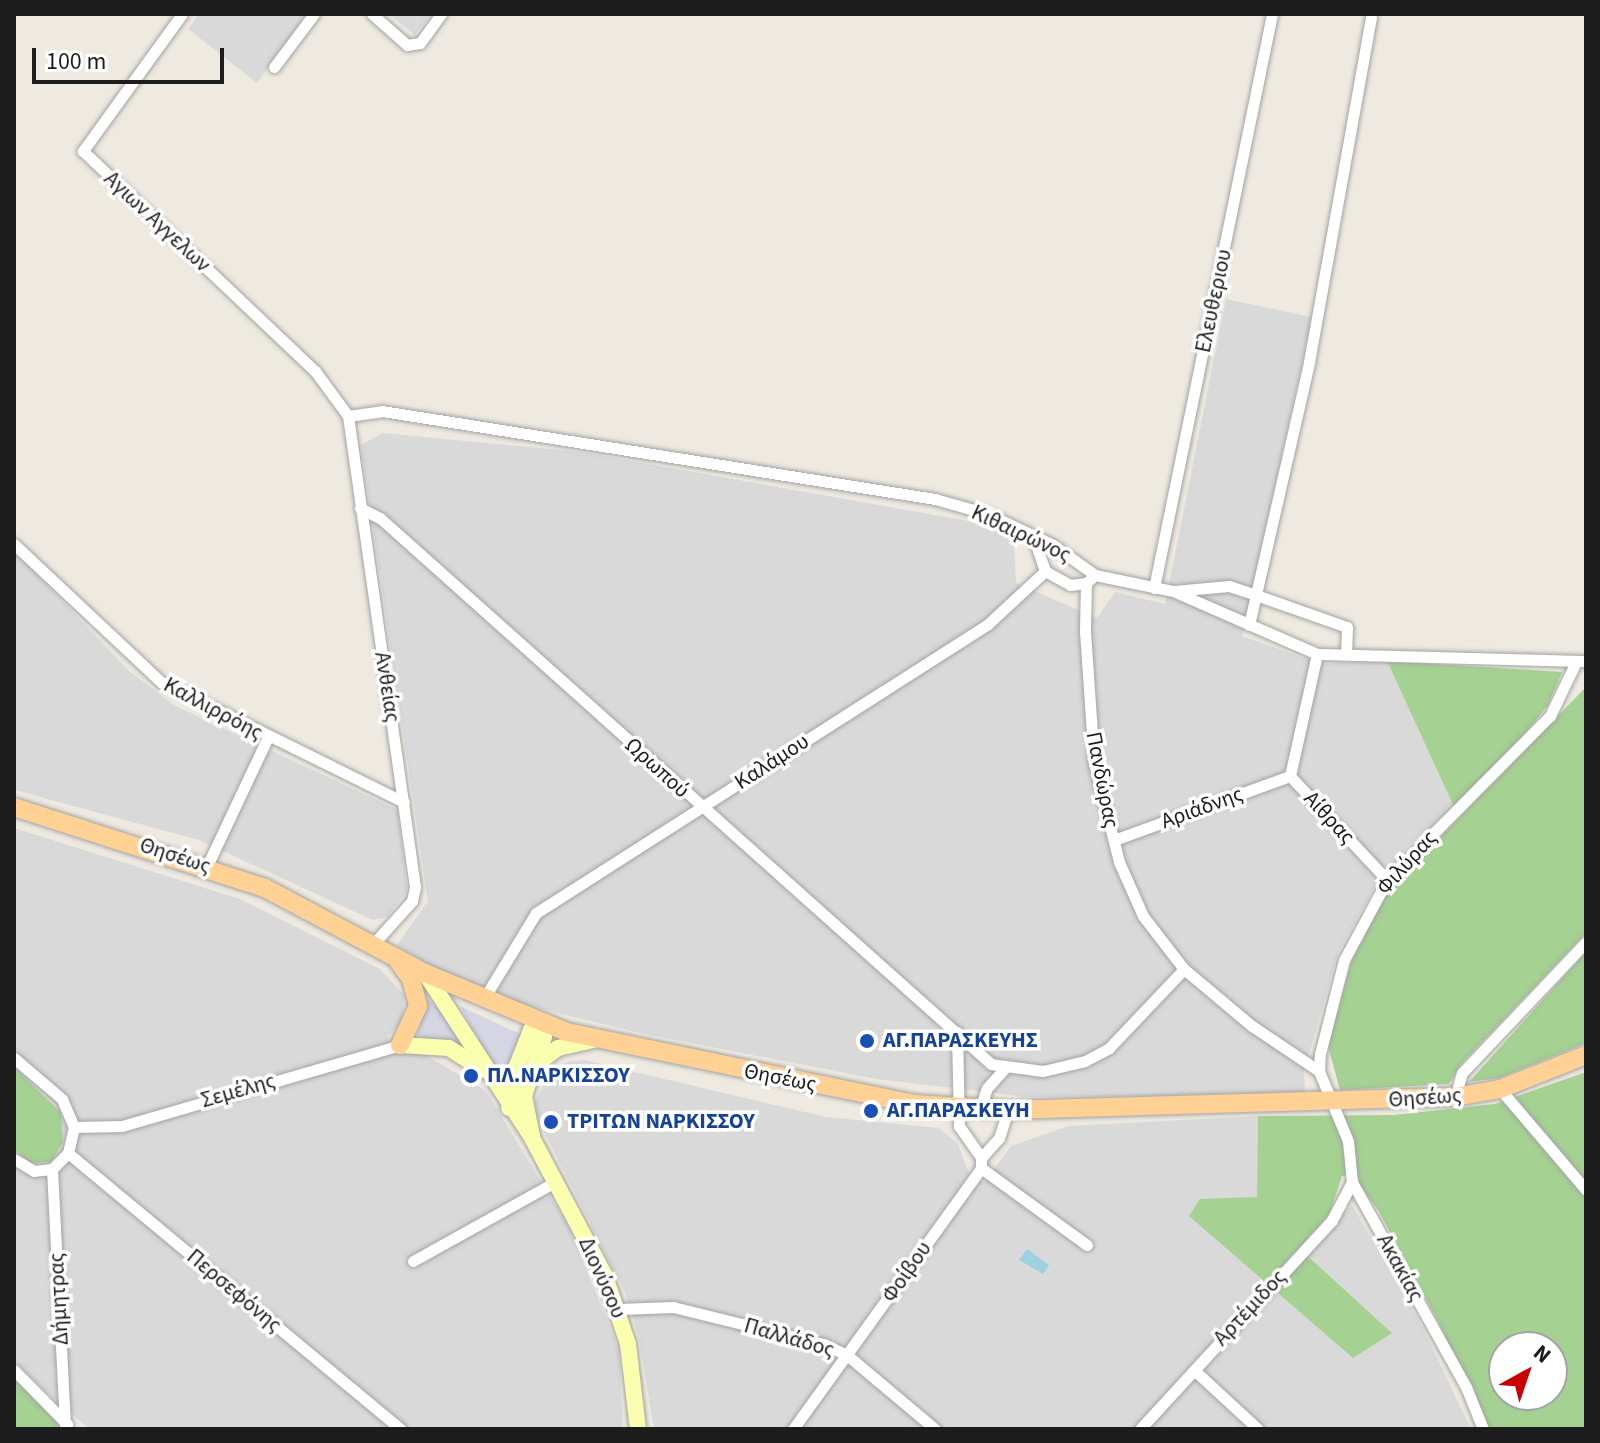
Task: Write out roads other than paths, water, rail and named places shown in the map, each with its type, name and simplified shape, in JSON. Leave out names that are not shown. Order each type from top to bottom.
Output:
[{"type":"main road","name":"Θησέως","points":[[14,807],[207,866],[307,907],[425,973],[541,1024],[593,1040],[878,1098],[956,1108],[1008,1110],[1333,1103],[1455,1097],[1500,1089],[1586,1055]]},
{"type":"main road","points":[[391,953],[411,979],[418,1006],[400,1045],[449,1048],[487,1073]]},
{"type":"main road","name":"Διονύσου","points":[[425,973],[509,1108],[532,1138],[619,1309],[638,1429]]},
{"type":"main road","points":[[509,1108],[512,1078],[531,1030],[541,1024]]},
{"type":"main road","name":"Διονύσου","points":[[532,1138],[524,1096],[544,1037],[541,1024]]},
{"type":"main road","points":[[533,1067],[558,1048],[593,1040]]},
{"type":"street","name":"Αγιων Αγγελων","points":[[182,14],[83,151],[315,371],[348,416]]},
{"type":"street","points":[[274,67],[314,14]]},
{"type":"street","points":[[372,14],[407,45],[420,43],[441,14]]},
{"type":"street","name":"Ελευθεριου","points":[[1154,588],[1272,14]]},
{"type":"street","points":[[1249,625],[1309,362],[1371,18]]},
{"type":"street","name":"Κιθαιρώνος","points":[[348,416],[382,411],[935,499],[988,514],[1072,557],[1090,579],[1173,591],[1317,654],[1581,661]]},
{"type":"street","name":"Ανθείας","points":[[348,416],[404,802],[412,901],[374,943]]},
{"type":"street","name":"Ωρωπού","points":[[360,508],[380,518],[701,807],[955,1028],[991,1064],[1005,1068]]},
{"type":"street","points":[[1034,539],[1045,571],[1070,585],[1090,579]]},
{"type":"street","name":"Καλλιρρόης","points":[[14,544],[161,682],[404,802]]},
{"type":"street","name":"Καλάμου","points":[[483,1000],[536,913],[988,624],[1045,571]]},
{"type":"street","name":"Πανδώρας","points":[[1090,579],[1094,763],[1114,840],[1143,916],[1184,969],[1252,1026],[1319,1071]]},
{"type":"street","points":[[1173,591],[1229,586],[1347,627],[1346,653]]},
{"type":"street","name":"Αίθρας","points":[[1317,654],[1290,776],[1387,880]]},
{"type":"street","name":"Φιλύρας","points":[[1319,1071],[1344,960],[1387,880],[1550,716],[1581,661]]},
{"type":"street","points":[[207,866],[268,737]]},
{"type":"street","name":"Αριάδνης","points":[[1114,840],[1290,776]]},
{"type":"street","points":[[1455,1097],[1462,1073],[1586,942]]},
{"type":"street","points":[[980,1109],[987,1088],[1005,1068],[1071,1067],[1109,1048],[1184,969]]},
{"type":"street","points":[[955,1028],[960,1037],[956,1108],[963,1137],[981,1163],[1087,1245]]},
{"type":"street","name":"Σεμέλης","points":[[74,1127],[122,1126],[400,1045]]},
{"type":"street","points":[[14,1058],[62,1099],[74,1127],[68,1153],[52,1169],[34,1171],[14,1159]]},
{"type":"street","points":[[1319,1071],[1333,1103]]},
{"type":"street","points":[[1500,1089],[1586,1190]]},
{"type":"street","name":"Ακακίας","points":[[1333,1103],[1348,1141],[1352,1182],[1480,1427]]},
{"type":"street","name":"Φοίβου","points":[[793,1429],[999,1138],[1008,1110]]},
{"type":"street","name":"Περσεφόνης","points":[[68,1153],[401,1429]]},
{"type":"street","name":"Δήμητρας","points":[[52,1169],[68,1427]]},
{"type":"street","points":[[413,1261],[555,1182]]},
{"type":"street","name":"Αρτέμιδος","points":[[1140,1429],[1332,1220],[1352,1182]]},
{"type":"street","name":"Παλλάδος","points":[[619,1309],[673,1307],[824,1344],[847,1355],[935,1429]]},
{"type":"street","points":[[14,1370],[68,1427]]},
{"type":"street","points":[[1194,1370],[1258,1429]]},
{"type":"water","points":[[1027,1249],[1049,1265],[1043,1274],[1019,1260]]},
{"type":"place","name":"ΑΓ.ΠΑΡΑΣΚΕΥΗΣ","points":[[867,1041]]},
{"type":"place","name":"ΠΛ.ΝΑΡΚΙΣΣΟΥ","points":[[471,1076]]},
{"type":"place","name":"ΑΓ.ΠΑΡΑΣΚΕΥΗ","points":[[871,1111]]},
{"type":"place","name":"ΤΡΙΤΩΝ ΝΑΡΚΙΣΣΟΥ","points":[[551,1122]]}]
